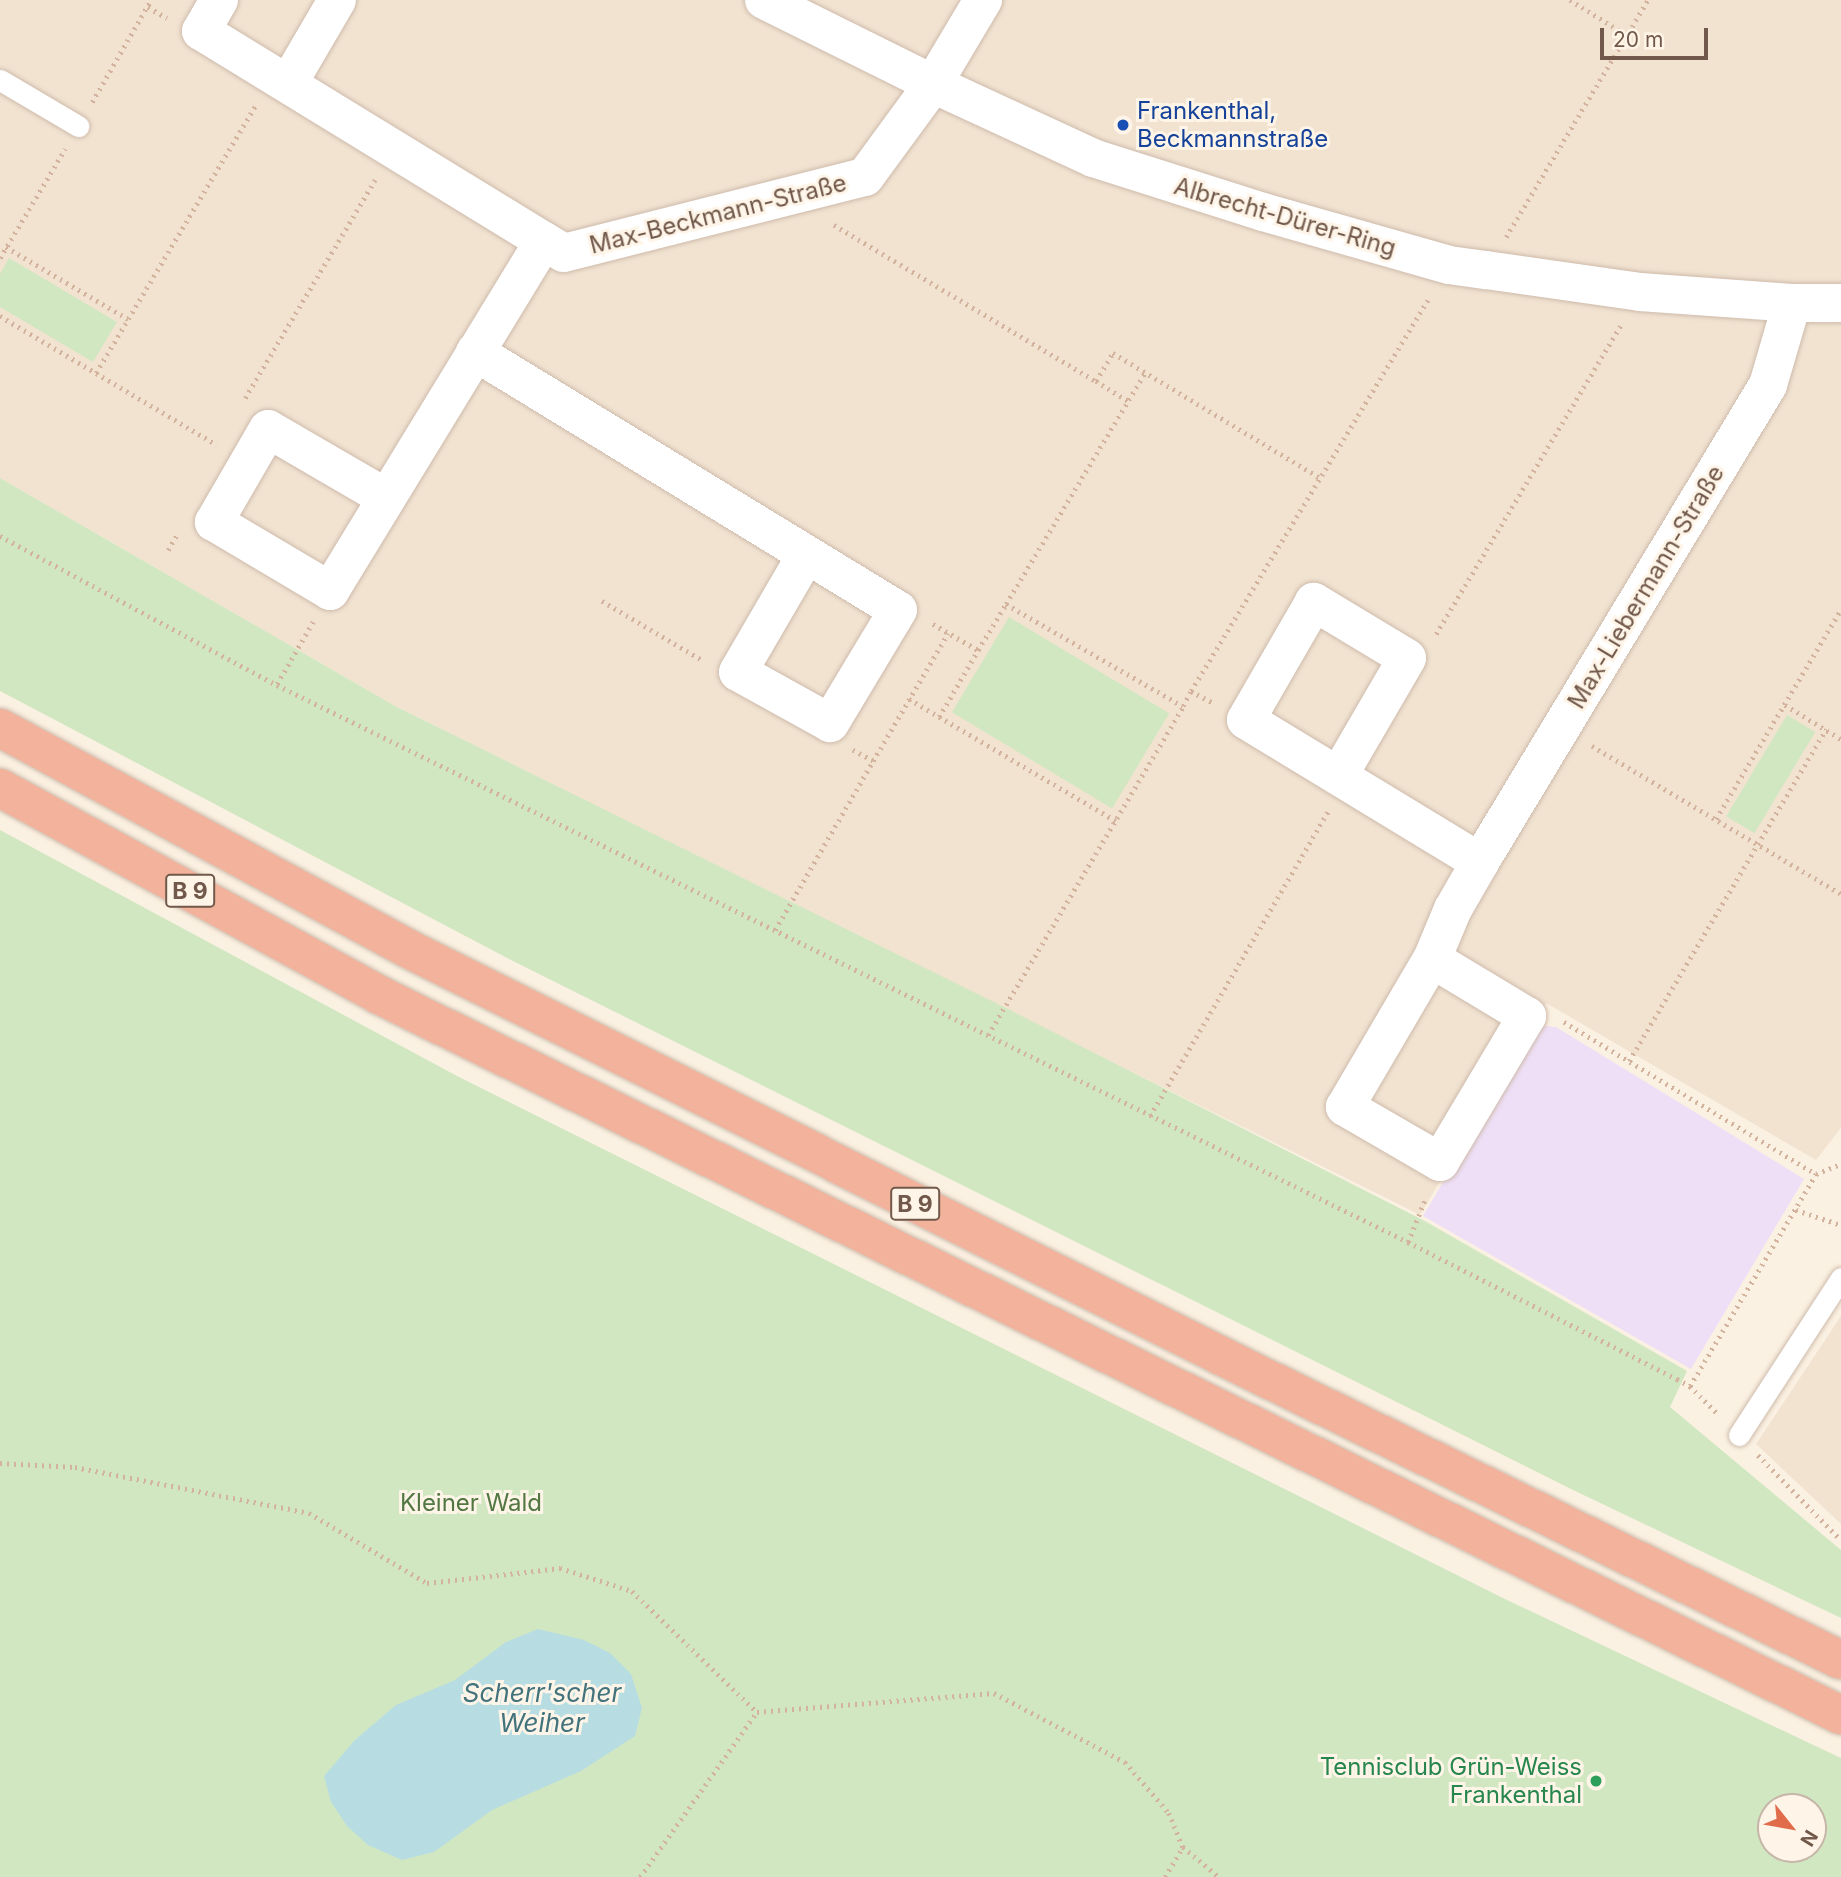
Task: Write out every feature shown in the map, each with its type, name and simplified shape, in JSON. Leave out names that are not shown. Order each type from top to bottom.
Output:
[{"type":"highway","name":"B 9","points":[[0,727],[407,948],[1198,1345],[1841,1660]]},
{"type":"highway","name":"B 9","points":[[0,788],[379,995],[1841,1715]]},
{"type":"street","name":"Max-Beckmann-Straße","points":[[219,0],[201,31],[564,253],[864,177],[933,84],[983,0]]},
{"type":"street","points":[[281,80],[337,0]]},
{"type":"street","name":"Albrecht-Dürer-Ring","points":[[764,0],[933,84],[1093,158],[1263,212],[1449,264],[1486,271],[1640,292],[1792,303],[1841,303]]},
{"type":"street","points":[[385,497],[268,429],[214,522],[330,591],[385,497],[544,241]]},
{"type":"street","name":"Max-Liebermann-Straße","points":[[1440,1162],[1345,1107],[1432,959],[1454,909],[1480,862],[1768,385],[1792,303]]},
{"type":"street","points":[[475,352],[898,610],[830,723],[738,672],[806,555]]},
{"type":"street","points":[[1343,777],[1408,658],[1314,602],[1246,720],[1480,862]]},
{"type":"street","points":[[1432,959],[1527,1016],[1440,1162]]},
{"type":"lane","points":[[0,80],[78,126]]},
{"type":"lane","points":[[1739,1435],[1841,1279]]},
{"type":"path","points":[[1570,0],[1627,35]]},
{"type":"path","points":[[1486,271],[1648,0]]},
{"type":"path","points":[[96,373],[281,80]]},
{"type":"path","points":[[243,401],[394,149]]},
{"type":"path","points":[[814,191],[826,220],[1128,401]]},
{"type":"path","points":[[6,247],[128,319]]},
{"type":"path","points":[[988,1035],[1191,691],[1449,264]]},
{"type":"path","points":[[1408,658],[1423,655],[1640,292]]},
{"type":"path","points":[[0,316],[227,451]]},
{"type":"path","points":[[1096,382],[1113,353],[1320,478]]},
{"type":"path","points":[[939,716],[1145,373]]},
{"type":"path","points":[[217,445],[223,434]]},
{"type":"path","points":[[0,536],[277,685],[1408,1242],[1690,1386],[1841,1540]]},
{"type":"path","points":[[277,685],[330,591]]},
{"type":"path","points":[[602,601],[714,667],[738,672]]},
{"type":"path","points":[[1006,604],[1183,706]]},
{"type":"path","points":[[1716,819],[1841,609]]},
{"type":"path","points":[[898,610],[918,615],[978,650]]},
{"type":"path","points":[[775,930],[948,633]]},
{"type":"path","points":[[1191,691],[1246,720]]},
{"type":"path","points":[[909,699],[1116,821]]},
{"type":"path","points":[[1784,705],[1841,738]]},
{"type":"path","points":[[830,723],[841,743],[873,761]]},
{"type":"path","points":[[1561,728],[1841,894]]},
{"type":"path","points":[[1629,1060],[1826,729]]},
{"type":"path","points":[[1150,1116],[1343,777]]},
{"type":"path","points":[[1527,1016],[1553,1016],[1816,1174]]},
{"type":"path","points":[[1408,1242],[1440,1162]]},
{"type":"path","points":[[1690,1386],[1816,1174],[1841,1164]]},
{"type":"path","points":[[1796,1210],[1841,1225]]},
{"type":"path","points":[[0,1463],[75,1467],[309,1513],[427,1583],[560,1568],[632,1591],[757,1712],[993,1693],[1125,1762],[1168,1814],[1183,1847],[1219,1877]]},
{"type":"path","points":[[639,1877],[757,1712]]},
{"type":"path","points":[[1165,1877],[1183,1847]]},
{"type":"shaded area","points":[[0,0],[1841,0],[1841,1128],[1816,1160],[1546,1003],[1420,1215],[395,706],[0,478]]},
{"type":"shaded area","points":[[1536,1025],[1556,1027],[1804,1179],[1691,1369],[1423,1216]]},
{"type":"shaded area","points":[[1841,1316],[1841,1524],[1756,1444]]},
{"type":"green space","points":[[9,258],[117,322],[93,362],[0,307],[0,274]]},
{"type":"green space","points":[[0,478],[395,706],[1004,1007],[1423,1220],[1687,1371],[1670,1407],[1841,1550],[1841,1618],[1571,1489],[511,960],[0,691]]},
{"type":"green space","points":[[1009,617],[1169,713],[1112,808],[952,712]]},
{"type":"green space","points":[[1787,715],[1815,732],[1755,833],[1726,816]]},
{"type":"green space","name":"Kleiner Wald","points":[[0,830],[457,1076],[1509,1601],[1841,1758],[1841,1877],[0,1877]]},
{"type":"water","name":"Scherr'scher Weiher","points":[[538,1629],[584,1640],[610,1653],[631,1674],[642,1708],[635,1736],[581,1771],[492,1810],[434,1852],[402,1860],[368,1845],[347,1826],[331,1802],[324,1776],[355,1740],[396,1705],[455,1680],[506,1642]]},
{"type":"place","name":"Frankenthal, Beckmannstraße","points":[[1123,125]]},
{"type":"place","name":"Tennisclub Grün-Weiss Frankenthal","points":[[1596,1781]]}]
